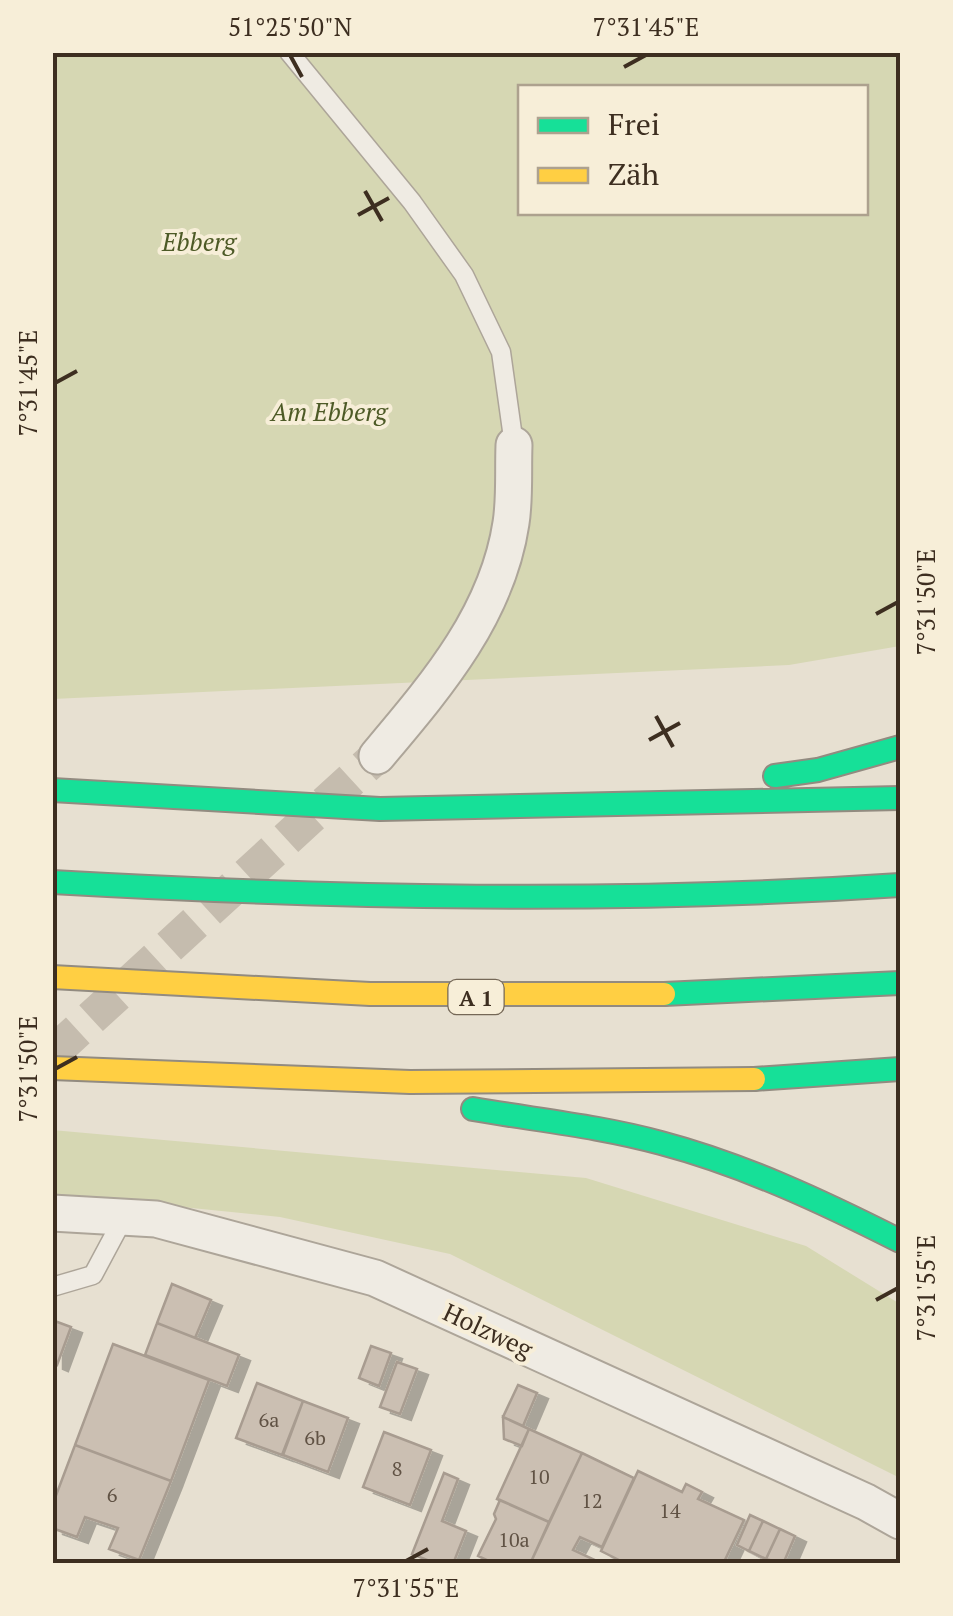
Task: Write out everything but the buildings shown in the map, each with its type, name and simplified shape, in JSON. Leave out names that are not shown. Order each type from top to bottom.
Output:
[{"type":"highway","points":[[580,806],[818,770],[900,748]]},
{"type":"highway","points":[[52,790],[380,810],[900,798]]},
{"type":"highway","points":[[52,882],[238,893],[591,898],[900,886]]},
{"type":"highway","name":"A 1","points":[[52,977],[189,988],[444,997],[603,997],[900,983]]},
{"type":"highway","points":[[52,1068],[333,1083],[624,1083],[830,1076],[900,1069]]},
{"type":"highway","points":[[333,1083],[625,1134],[708,1156],[790,1186],[900,1241]]},
{"type":"street","points":[[377,756],[448,671],[492,592],[512,523],[514,446]]},
{"type":"street","name":"Holzweg","points":[[52,1213],[156,1219],[375,1278],[849,1494],[900,1521]]},
{"type":"lane","points":[[290,52],[412,202],[464,276],[501,352],[514,446]]},
{"type":"lane","points":[[52,1286],[94,1275],[124,1217]]},
{"type":"green space","name":"Am Ebberg","points":[[52,53],[900,53],[900,646],[789,665],[53,699]]},
{"type":"green space","points":[[52,1130],[586,1178],[806,1246],[900,1304],[900,1478],[450,1254],[280,1217],[53,1194]]},
{"type":"tunnel","points":[[52,1054],[377,756]]},
{"type":"traffic: fast","points":[[775,776],[818,770],[900,747]]},
{"type":"traffic: fast","points":[[52,790],[380,809],[900,798]]},
{"type":"traffic: fast","points":[[52,882],[476,897],[688,895],[900,885]]},
{"type":"traffic: fast","points":[[664,994],[900,983]]},
{"type":"traffic: fast","points":[[754,1079],[900,1069]]},
{"type":"traffic: fast","points":[[473,1109],[614,1132],[692,1152],[783,1186],[900,1241]]},
{"type":"traffic: slow","points":[[52,977],[370,994],[664,994]]},
{"type":"traffic: slow","points":[[52,1068],[410,1082],[754,1079]]},
{"type":"park label","name":"Ebberg","points":[[199,241]]}]
